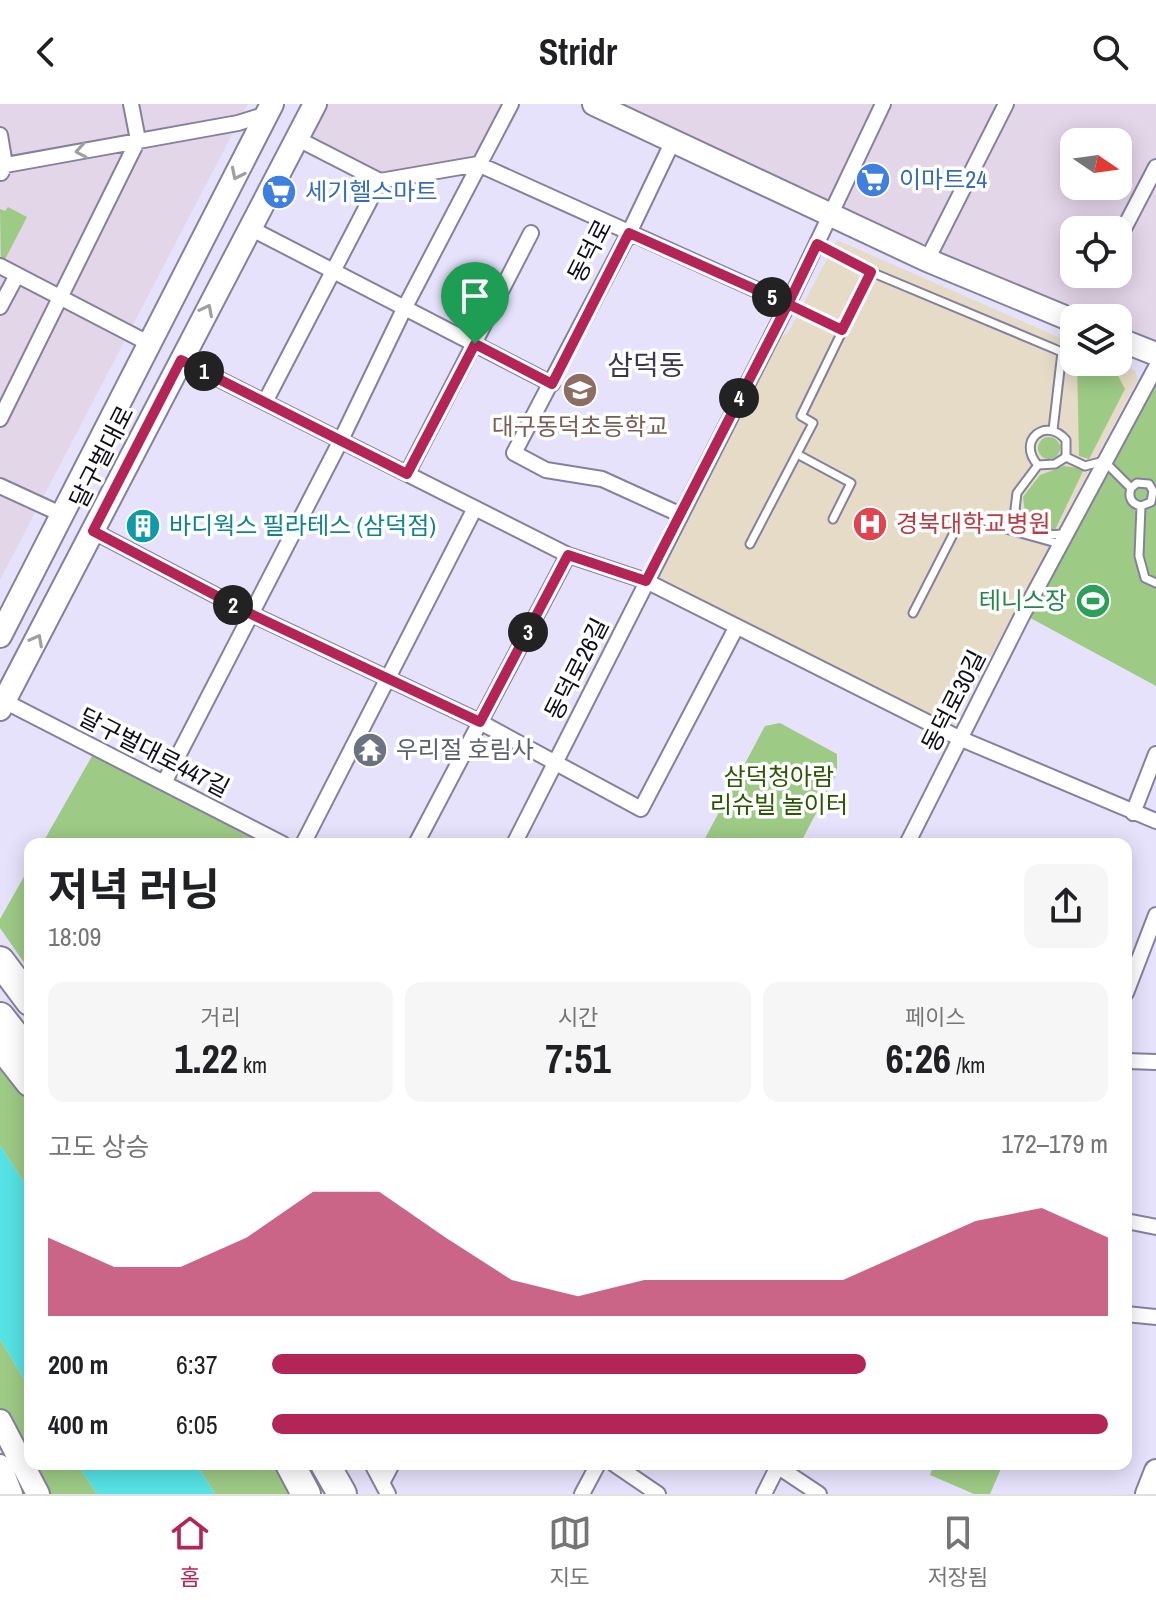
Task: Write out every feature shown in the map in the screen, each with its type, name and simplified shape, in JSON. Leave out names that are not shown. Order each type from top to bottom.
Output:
[{"type":"highway","points":[[0,961],[24,993]]},
{"type":"highway","points":[[0,985],[24,1015]]},
{"type":"highway","points":[[0,1017],[24,1047]]},
{"type":"highway","points":[[0,1043],[24,1074]]},
{"type":"highway","points":[[293,1470],[306,1494]]},
{"type":"highway","points":[[328,1470],[342,1494]]},
{"type":"main road","name":"달구벌대로","points":[[2,705],[315,104]]},
{"type":"main road","points":[[594,104],[927,260],[1060,315]]},
{"type":"main road","name":"달구벌대로","points":[[0,636],[270,109]]},
{"type":"main road","points":[[1132,345],[1156,354]]},
{"type":"main road","points":[[0,1421],[24,1467]]},
{"type":"main road","points":[[0,1466],[11,1494]]},
{"type":"main road","points":[[26,1470],[38,1494]]},
{"type":"main road","points":[[1147,1494],[1156,1471]]},
{"type":"street","points":[[0,419],[138,140],[131,104]]},
{"type":"street","points":[[164,783],[511,104]]},
{"type":"street","points":[[831,215],[883,104]]},
{"type":"street","points":[[927,260],[1006,104]]},
{"type":"street","points":[[0,135],[2,168],[238,123],[270,109]]},
{"type":"street","points":[[298,139],[380,181],[478,164],[788,304]]},
{"type":"street","name":"동덕로","points":[[673,141],[629,233],[514,453],[546,470],[602,479],[679,514]]},
{"type":"street","points":[[1130,216],[1156,167]]},
{"type":"street","points":[[265,402],[380,181]]},
{"type":"street","name":"동덕로26길","points":[[517,838],[831,215]]},
{"type":"street","points":[[250,228],[552,384]]},
{"type":"street","points":[[407,474],[531,233]]},
{"type":"street","points":[[0,266],[150,344]]},
{"type":"street","points":[[0,307],[17,275]]},
{"type":"street","points":[[181,360],[568,555],[646,581],[959,738],[1156,821]]},
{"type":"street","name":"동덕로30길","points":[[910,838],[959,738],[1156,367]]},
{"type":"street","points":[[0,486],[63,515]]},
{"type":"street","points":[[306,838],[475,508]]},
{"type":"street","points":[[93,531],[251,614],[480,722],[641,809],[736,628]]},
{"type":"street","points":[[419,838],[568,555]]},
{"type":"street","name":"달구벌대로447길","points":[[2,705],[271,838]]},
{"type":"street","points":[[1133,813],[1156,754]]},
{"type":"street","points":[[1132,977],[1156,915]]},
{"type":"street","points":[[1132,1061],[1156,1062]]},
{"type":"street","points":[[1132,1222],[1156,1227]]},
{"type":"street","points":[[1132,1315],[1156,1317]]},
{"type":"street","points":[[375,1470],[385,1488]]},
{"type":"street","points":[[582,1494],[595,1470]]},
{"type":"street","points":[[623,1470],[658,1494]]},
{"type":"street","points":[[764,1494],[775,1470]]},
{"type":"street","points":[[784,1470],[819,1494]]},
{"type":"lane","points":[[817,244],[871,272],[1062,352],[1053,430]]},
{"type":"lane","points":[[750,544],[813,423],[801,416],[871,272]]},
{"type":"lane","points":[[788,304],[842,330]]},
{"type":"lane","points":[[1038,465],[1031,457],[1029,447],[1033,437],[1042,430],[1053,430],[1066,440],[1066,457]]},
{"type":"lane","points":[[797,454],[851,483],[833,519]]},
{"type":"lane","points":[[1066,457],[1085,466],[1104,461],[1131,488],[1131,500],[1141,506],[1153,498],[1152,482],[1137,483],[1131,488]]},
{"type":"lane","points":[[1063,539],[1042,535],[1020,519],[1015,509],[1017,493],[1038,465],[1055,464],[1066,457]]},
{"type":"lane","points":[[1141,506],[1139,556],[1145,578],[1156,583]]},
{"type":"lane","points":[[913,613],[962,517],[974,516],[999,527],[1063,539]]},
{"type":"shaded area","points":[[0,104],[248,104],[0,580]]},
{"type":"shaded area","points":[[315,104],[511,104],[478,164],[380,181],[298,139]]},
{"type":"shaded area","points":[[595,104],[1156,104],[1156,354],[1132,345],[1132,304],[1060,304],[1060,312]]},
{"type":"shaded area","name":"경북대학교병원","points":[[837,240],[1060,338],[1060,376],[1132,376],[1132,370],[1135,371],[1138,379],[947,738],[656,586],[653,574],[774,341],[788,333]]},
{"type":"shaded area","points":[[0,1145],[24,1183],[24,1379],[0,1339]]},
{"type":"shaded area","points":[[81,1470],[200,1470],[215,1494],[97,1494]]},
{"type":"green space","points":[[8,207],[27,217],[1,267],[0,209],[5,211]]},
{"type":"green space","points":[[1156,368],[1156,686],[1023,614]]},
{"type":"green space","points":[[1077,376],[1118,376],[1125,389],[1089,459],[1079,456]]},
{"type":"green space","points":[[1049,437],[1057,440],[1060,448],[1057,456],[1049,459],[1041,456],[1038,448],[1041,440]]},
{"type":"green space","points":[[1064,466],[1084,469],[1054,532],[1025,513],[1023,497],[1040,475]]},
{"type":"green space","name":"삼덕청아람 리슈빌 놀이터","points":[[780,723],[837,754],[837,773],[803,838],[705,838],[765,726]]},
{"type":"green space","points":[[96,749],[271,838],[45,838]]},
{"type":"green space","points":[[24,877],[24,962],[0,928],[0,919]]},
{"type":"green space","points":[[0,1054],[24,1085],[24,1183],[0,1145]]},
{"type":"green space","points":[[0,1339],[24,1379],[24,1450],[0,1411]]},
{"type":"green space","points":[[35,1470],[81,1470],[97,1494],[46,1494]]},
{"type":"green space","points":[[200,1470],[282,1470],[295,1494],[215,1494]]},
{"type":"green space","points":[[932,1470],[1000,1470],[990,1494],[974,1494],[930,1475]]},
{"type":"place","name":"이마트24","points":[[873,180]]},
{"type":"place","name":"세기헬스마트","points":[[279,192]]},
{"type":"place","name":"대구동덕초등학교","points":[[580,390]]},
{"type":"place","name":"경북대학교병원","points":[[870,524]]},
{"type":"place","name":"바디웍스 필라테스 (삼덕점)","points":[[143,526]]},
{"type":"place","name":"테니스장","points":[[1093,601]]},
{"type":"place","name":"우리절 호림사","points":[[370,750]]},
{"type":"district","name":"삼덕동","points":[[646,365]]},
{"type":"route","points":[[475,344],[407,474],[181,360],[93,531],[251,614],[480,722],[568,555],[646,581],[788,304],[842,330],[871,272],[817,244],[788,304],[629,233],[552,384],[475,344]]}]
